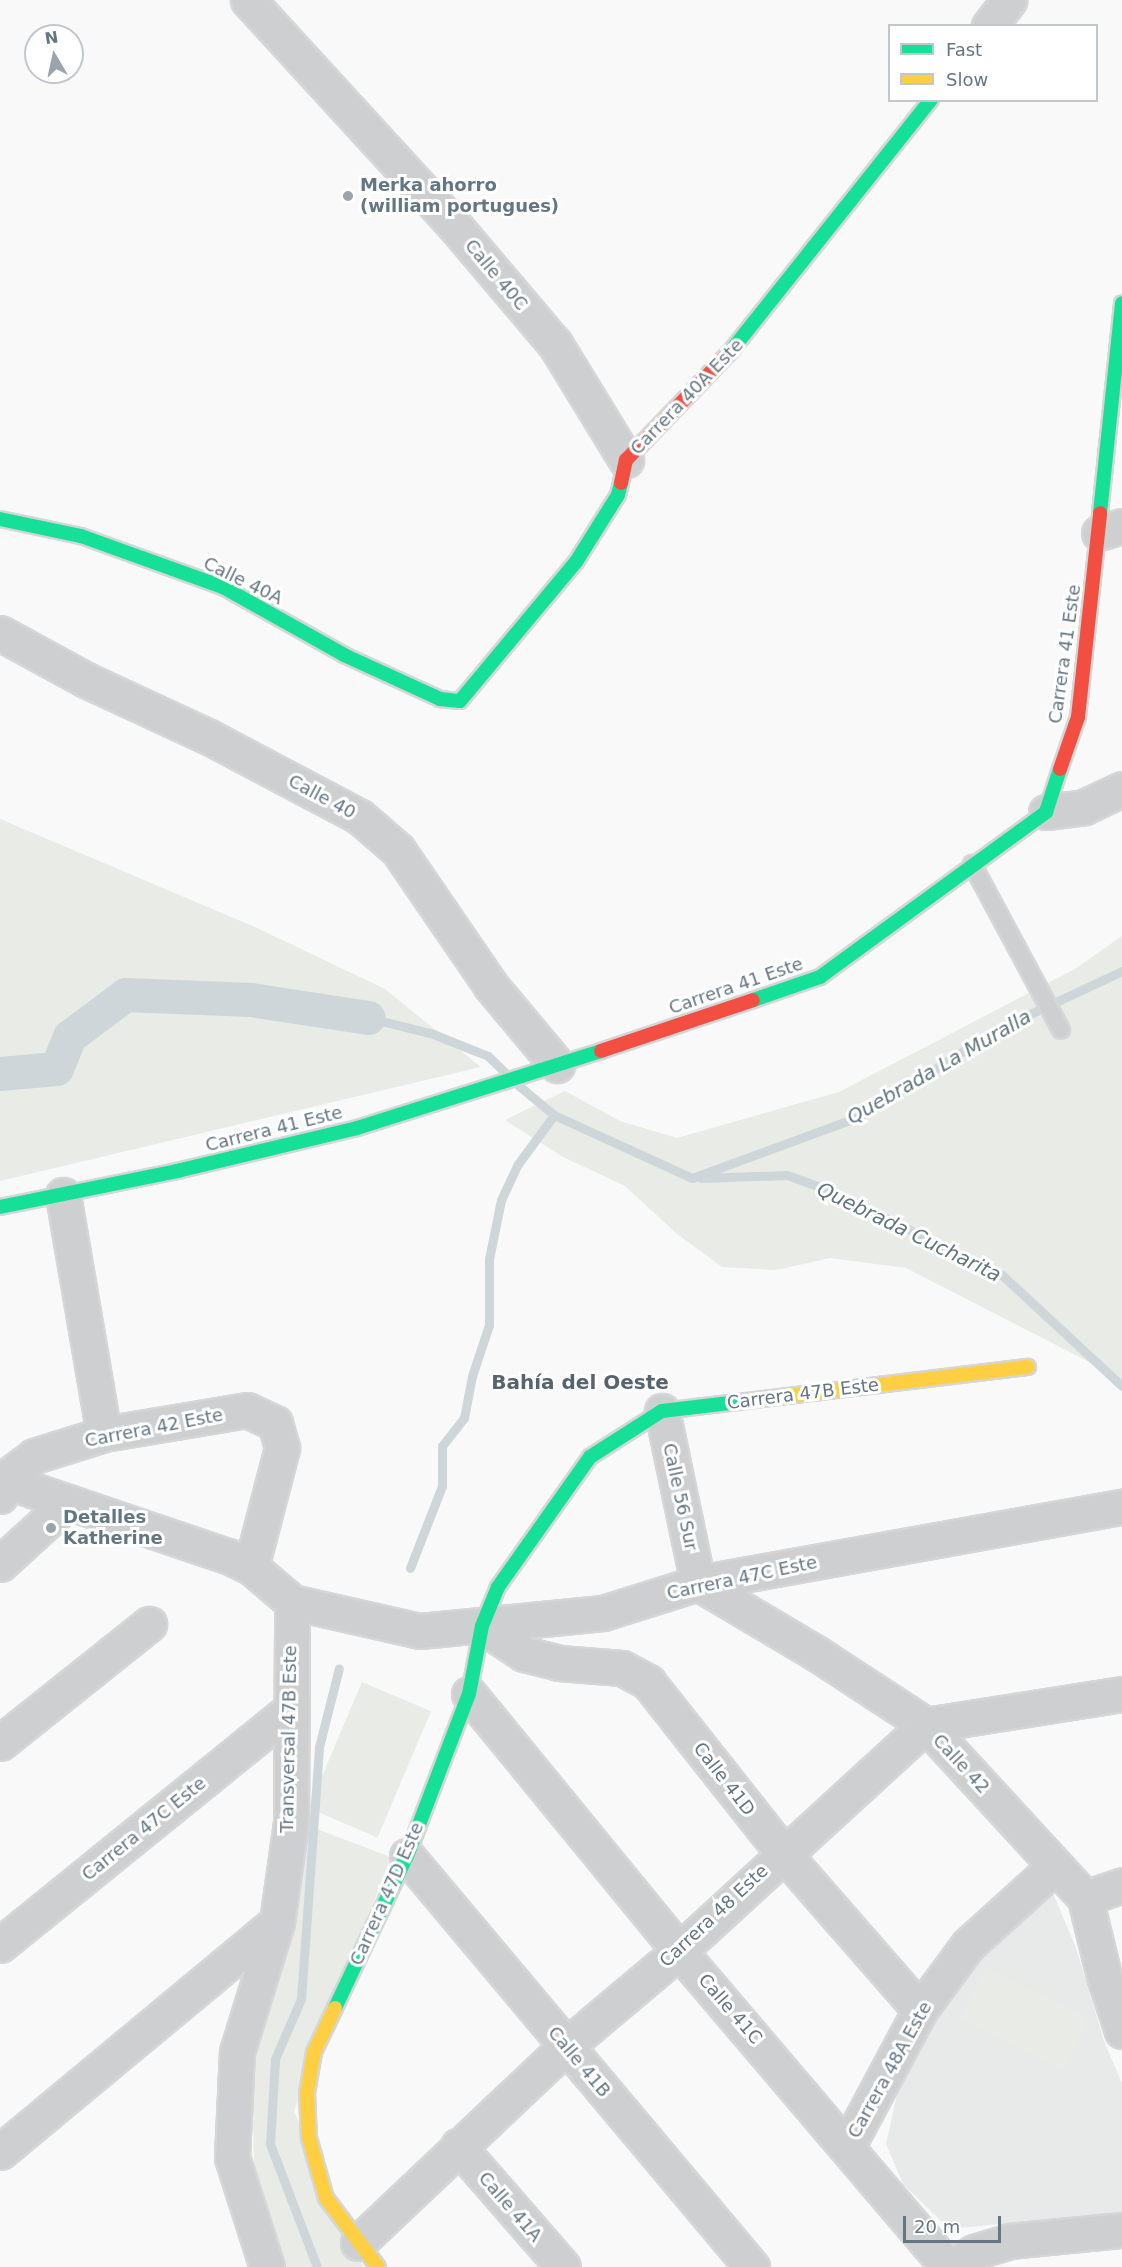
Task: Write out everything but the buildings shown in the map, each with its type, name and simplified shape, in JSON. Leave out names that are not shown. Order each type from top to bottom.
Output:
[{"type":"street","name":"Calle 40C","points":[[248,0],[454,225],[555,344],[626,460]]},
{"type":"street","points":[[992,24],[1010,0]]},
{"type":"street","name":"Carrera 40A Este","points":[[460,702],[576,562],[618,495],[626,460],[750,331],[929,102]]},
{"type":"street","name":"Carrera 41 Este","points":[[0,1207],[63,1196],[357,1128],[475,1089],[545,1070],[820,976],[1046,812],[1078,717],[1111,529],[1122,303]]},
{"type":"street","name":"Calle 40A","points":[[0,519],[81,536],[223,587],[344,655],[440,699],[460,702]]},
{"type":"street","name":"Calle 40","points":[[0,633],[86,680],[209,737],[360,817],[398,850],[545,1070]]},
{"type":"street","points":[[1046,812],[1084,807],[1122,789]]},
{"type":"street","points":[[63,1196],[104,1434]]},
{"type":"street","name":"Carrera 47B Este","points":[[590,1457],[662,1411],[1028,1368]]},
{"type":"street","name":"Carrera 42 Este","points":[[1,1485],[34,1456],[104,1434],[247,1410],[275,1423],[282,1448],[251,1567]]},
{"type":"street","name":"Calle 56 Sur","points":[[662,1411],[698,1583]]},
{"type":"street","name":"Carrera 47D Este","points":[[368,2255],[326,2198],[309,2138],[307,2093],[314,2052],[407,1856],[469,1694],[482,1626],[498,1587],[590,1457]]},
{"type":"street","points":[[1,1485],[68,1502],[251,1567],[292,1602]]},
{"type":"street","points":[[0,1564],[68,1502]]},
{"type":"street","name":"Carrera 47C Este","points":[[292,1602],[420,1631],[603,1613],[698,1583],[1122,1507]]},
{"type":"street","name":"Calle 42","points":[[698,1583],[816,1653],[926,1725],[1085,1898],[1104,1976],[1122,2031]]},
{"type":"street","name":"Transversal 47B Este","points":[[267,2267],[232,2157],[237,2052],[277,1922],[291,1822],[288,1712],[292,1602]]},
{"type":"street","points":[[0,1743],[149,1624]]},
{"type":"street","name":"Calle 41D","points":[[482,1626],[524,1654],[559,1663],[622,1668],[648,1682],[783,1853],[920,2010]]},
{"type":"street","name":"Calle 41C","points":[[469,1694],[679,1951],[848,2145],[950,2267]]},
{"type":"street","points":[[926,1725],[1122,1694]]},
{"type":"street","name":"Carrera 47C Este","points":[[0,1945],[288,1712]]},
{"type":"street","name":"Carrera 48 Este","points":[[368,2255],[458,2146],[565,2046],[679,1951],[783,1853],[926,1725]]},
{"type":"street","name":"Calle 41B","points":[[407,1856],[752,2267]]},
{"type":"street","name":"Carrera 48A Este","points":[[848,2145],[920,2010],[968,1945],[1055,1866]]},
{"type":"street","points":[[1085,1898],[1122,1885]]},
{"type":"street","points":[[0,2152],[277,1922]]},
{"type":"street","name":"Calle 41A","points":[[458,2146],[563,2267]]},
{"type":"street","points":[[950,2267],[974,2252],[1009,2241],[1122,2230]]},
{"type":"lane","points":[[972,864],[1061,1030]]},
{"type":"shaded area","points":[[0,819],[257,928],[385,989],[481,1067],[0,1181]]},
{"type":"shaded area","points":[[1122,936],[1122,1389],[1097,1366],[906,1268],[830,1258],[776,1270],[722,1267],[677,1234],[625,1186],[563,1157],[505,1120],[565,1091],[620,1121],[677,1138],[839,1092],[1075,969]]},
{"type":"shaded area","points":[[362,1682],[431,1711],[378,1837],[308,1808]]},
{"type":"shaded area","points":[[306,1825],[391,1857],[294,2111],[363,2267],[256,2267],[252,2060]]},
{"type":"shaded area","points":[[1048,1881],[1076,1948],[1104,2041],[1122,2083],[1122,2213],[949,2229],[903,2184],[886,2144],[900,2081],[928,2023],[981,1950]]},
{"type":"shaded area","points":[[985,1968],[1088,2018],[1063,2070],[960,2019]]},
{"type":"waterway","name":"Quebrada La Muralla","points":[[518,1085],[554,1115],[692,1178],[863,1115],[996,1030],[1122,971]]},
{"type":"waterway","points":[[0,1074],[57,1069],[70,1037],[126,995],[251,1000],[369,1018]]},
{"type":"waterway","name":"Quebrada La Muralla","points":[[369,1018],[433,1034],[488,1056],[508,1075]]},
{"type":"waterway","points":[[410,1568],[442,1486],[442,1446],[464,1418],[472,1376],[489,1325],[489,1259],[501,1200],[518,1164],[554,1115]]},
{"type":"waterway","name":"Quebrada Cucharita","points":[[701,1178],[787,1175],[831,1191],[1002,1275],[1122,1386]]},
{"type":"waterway","points":[[317,2267],[270,2144],[275,2059],[301,1999],[319,1747],[339,1668]]},
{"type":"traffic: fast","points":[[731,351],[929,102]]},
{"type":"traffic: fast","points":[[1100,513],[1122,303]]},
{"type":"traffic: fast","points":[[0,519],[81,536],[223,587],[344,655],[440,699],[460,701],[576,562],[618,495],[621,483]]},
{"type":"traffic: fast","points":[[753,1000],[820,977],[1046,812],[1060,769]]},
{"type":"traffic: fast","points":[[0,1207],[177,1171],[357,1128],[601,1051]]},
{"type":"traffic: fast","points":[[335,2008],[407,1856],[469,1694],[482,1626],[498,1587],[590,1457],[662,1411],[746,1401]]},
{"type":"traffic: slow","points":[[746,1401],[1028,1367]]},
{"type":"traffic: slow","points":[[335,2008],[314,2052],[307,2093],[309,2138],[326,2198],[378,2267]]},
{"type":"traffic: jam","points":[[621,483],[626,460],[731,351]]},
{"type":"traffic: jam","points":[[1060,769],[1078,717],[1100,513]]},
{"type":"traffic: jam","points":[[601,1051],[753,1000]]},
{"type":"place","name":"Merka ahorro (william portugues)","points":[[348,196]]},
{"type":"place","name":"Detalles Katherine","points":[[51,1528]]},
{"type":"district","name":"Bahía del Oeste","points":[[580,1382]]}]
